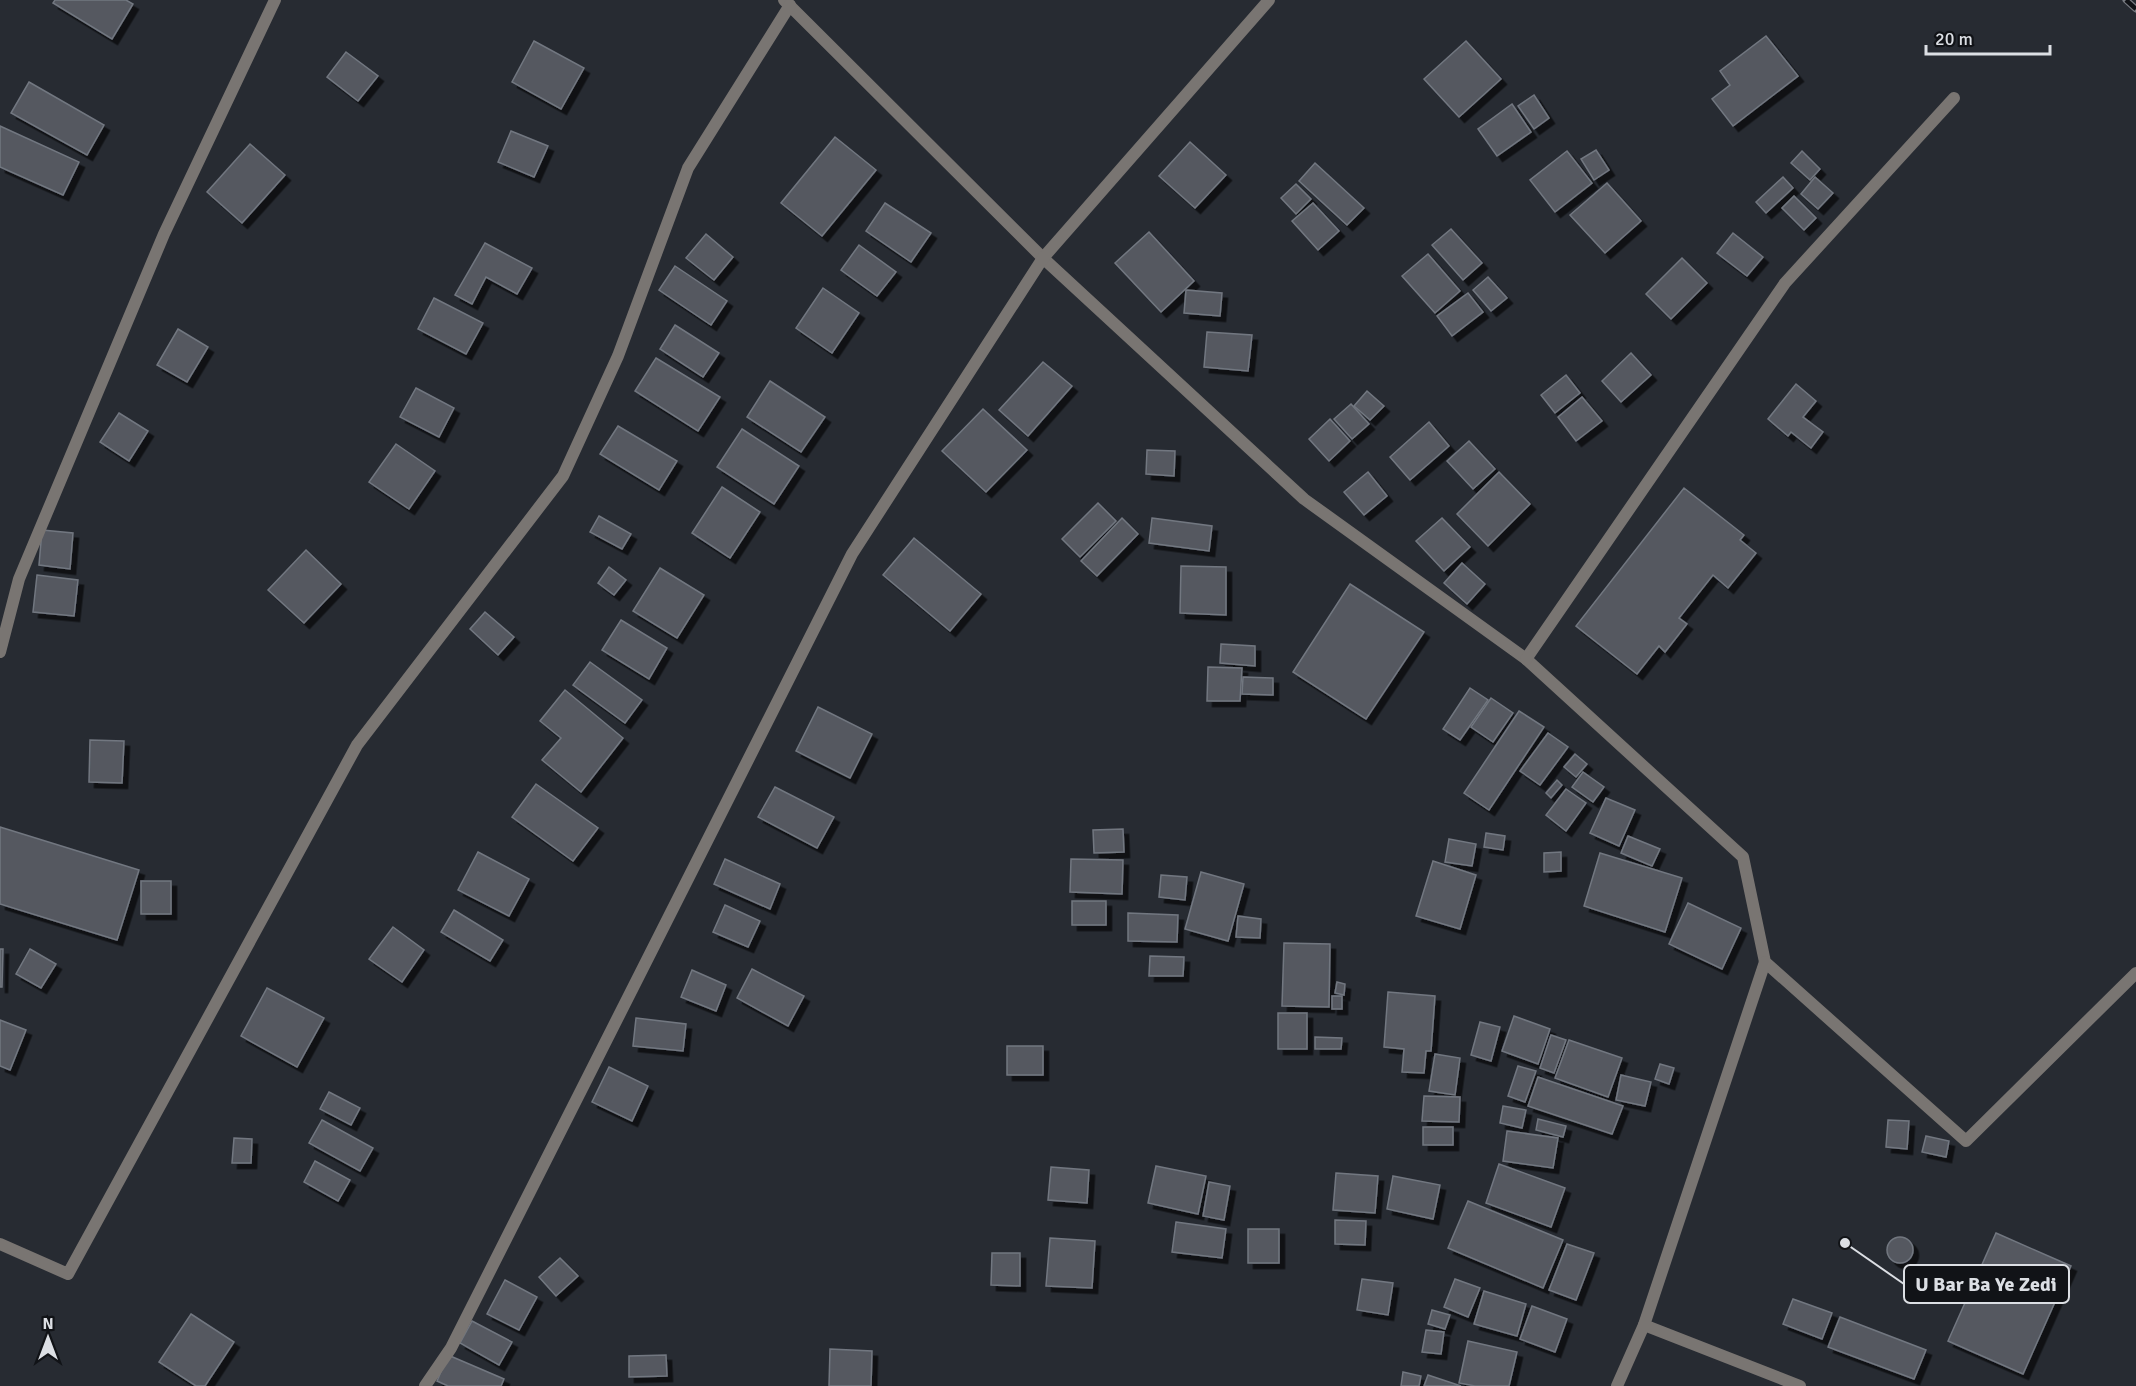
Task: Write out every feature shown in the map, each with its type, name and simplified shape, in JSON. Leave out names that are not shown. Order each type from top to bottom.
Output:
[{"type":"street","points":[[0,652],[19,579],[155,255],[275,0]]},
{"type":"street","points":[[425,1386],[451,1348],[852,554],[1042,258],[1269,0]]},
{"type":"street","points":[[0,1244],[68,1274],[357,745],[563,476],[618,356],[688,168],[787,2],[1042,258],[1304,499],[1526,659],[1743,857],[1765,962],[1644,1325],[1617,1386]]},
{"type":"street","points":[[1526,659],[1785,283],[1954,98]]},
{"type":"street","points":[[1765,962],[1966,1141],[2136,973]]},
{"type":"street","points":[[1644,1325],[1800,1386]]},
{"type":"building","points":[[55,0],[126,0],[133,4],[112,39],[53,3]]},
{"type":"building","points":[[1766,36],[1798,76],[1733,126],[1712,99],[1730,85],[1720,71]]},
{"type":"building","points":[[534,41],[584,68],[561,109],[512,82]]},
{"type":"building","points":[[1466,41],[1501,79],[1459,117],[1424,79]]},
{"type":"building","points":[[346,52],[378,76],[358,101],[327,77]]},
{"type":"building","points":[[29,82],[104,125],[87,155],[11,113]]},
{"type":"building","points":[[1534,95],[1549,118],[1534,129],[1518,106]]},
{"type":"building","points":[[1512,104],[1531,132],[1497,156],[1478,129]]},
{"type":"building","points":[[0,126],[79,162],[63,195],[0,167]]},
{"type":"building","points":[[511,131],[548,146],[534,177],[498,162]]},
{"type":"building","points":[[835,137],[876,170],[822,236],[781,203]]},
{"type":"building","points":[[1190,142],[1226,175],[1195,208],[1159,176]]},
{"type":"building","points":[[250,144],[285,175],[242,223],[207,192]]},
{"type":"building","points":[[1596,150],[1609,170],[1594,180],[1581,159]]},
{"type":"building","points":[[1567,151],[1592,183],[1555,212],[1530,180]]},
{"type":"building","points":[[1802,151],[1820,169],[1810,180],[1791,163]]},
{"type":"building","points":[[1315,163],[1364,208],[1347,225],[1299,181]]},
{"type":"building","points":[[1783,177],[1793,188],[1766,213],[1756,202]]},
{"type":"building","points":[[1815,177],[1833,193],[1818,209],[1801,194]]},
{"type":"building","points":[[1607,183],[1641,221],[1605,253],[1570,215]]},
{"type":"building","points":[[1296,184],[1311,199],[1296,214],[1281,198]]},
{"type":"building","points":[[1794,196],[1816,218],[1804,230],[1782,208]]},
{"type":"building","points":[[885,203],[931,233],[911,262],[866,231]]},
{"type":"building","points":[[1313,203],[1339,231],[1318,250],[1292,221]]},
{"type":"building","points":[[1451,229],[1482,263],[1463,280],[1432,245]]},
{"type":"building","points":[[1149,232],[1194,281],[1161,312],[1115,263]]},
{"type":"building","points":[[1733,233],[1763,257],[1747,276],[1717,253]]},
{"type":"building","points":[[706,234],[733,257],[714,280],[686,258]]},
{"type":"building","points":[[485,243],[532,268],[517,294],[486,277],[472,304],[455,295]]},
{"type":"building","points":[[859,245],[896,272],[877,296],[841,270]]},
{"type":"building","points":[[1428,254],[1460,291],[1435,313],[1402,276]]},
{"type":"building","points":[[1682,258],[1707,283],[1671,319],[1646,294]]},
{"type":"building","points":[[675,266],[727,301],[711,325],[659,290]]},
{"type":"building","points":[[1488,277],[1507,298],[1491,311],[1473,290]]},
{"type":"building","points":[[823,288],[859,313],[832,353],[796,328]]},
{"type":"building","points":[[1186,290],[1222,293],[1220,316],[1184,313]]},
{"type":"building","points":[[1468,293],[1483,312],[1452,336],[1437,316]]},
{"type":"building","points":[[434,298],[483,323],[466,354],[418,329]]},
{"type":"building","points":[[675,325],[719,353],[703,377],[660,349]]},
{"type":"building","points":[[178,329],[208,347],[187,382],[157,365]]},
{"type":"building","points":[[1207,332],[1252,335],[1248,371],[1204,367]]},
{"type":"building","points":[[1631,353],[1651,375],[1621,402],[1602,381]]},
{"type":"building","points":[[656,358],[720,397],[698,431],[635,391]]},
{"type":"building","points":[[1043,362],[1072,386],[1028,436],[999,410]]},
{"type":"building","points":[[1566,375],[1580,393],[1555,413],[1541,395]]},
{"type":"building","points":[[770,381],[825,417],[801,452],[747,417]]},
{"type":"building","points":[[1796,384],[1816,401],[1803,417],[1823,432],[1811,448],[1791,432],[1788,436],[1768,419]]},
{"type":"building","points":[[416,388],[454,408],[439,437],[400,417]]},
{"type":"building","points":[[1367,391],[1384,406],[1370,420],[1354,406]]},
{"type":"building","points":[[1582,397],[1602,421],[1576,441],[1558,417]]},
{"type":"building","points":[[1351,404],[1369,424],[1352,439],[1334,419]]},
{"type":"building","points":[[983,409],[1027,450],[986,492],[942,451]]},
{"type":"building","points":[[119,413],[148,431],[129,461],[100,442]]},
{"type":"building","points":[[1330,419],[1350,441],[1329,461],[1309,439]]},
{"type":"building","points":[[1429,422],[1449,446],[1410,480],[1390,457]]},
{"type":"building","points":[[618,426],[677,461],[659,490],[600,454]]},
{"type":"building","points":[[742,429],[799,466],[774,504],[717,467]]},
{"type":"building","points":[[1469,441],[1495,469],[1473,489],[1447,461]]},
{"type":"building","points":[[396,444],[435,471],[409,509],[369,482]]},
{"type":"building","points":[[1147,450],[1175,451],[1174,476],[1146,474]]},
{"type":"building","points":[[1368,472],[1387,496],[1364,515],[1344,492]]},
{"type":"building","points":[[1499,472],[1530,504],[1488,546],[1457,514]]},
{"type":"building","points":[[722,487],[760,512],[730,558],[692,533]]},
{"type":"building","points":[[1684,488],[1744,535],[1740,540],[1756,553],[1728,588],[1713,575],[1679,618],[1687,624],[1665,652],[1659,646],[1637,674],[1576,626]]},
{"type":"building","points":[[1098,503],[1116,521],[1080,557],[1062,539]]},
{"type":"building","points":[[599,516],[631,534],[622,549],[590,532]]},
{"type":"building","points":[[1122,518],[1138,534],[1097,576],[1081,561]]},
{"type":"building","points":[[1152,518],[1212,526],[1209,551],[1149,543]]},
{"type":"building","points":[[1442,518],[1470,547],[1444,571],[1416,541]]},
{"type":"building","points":[[42,530],[73,533],[70,569],[39,565]]},
{"type":"building","points":[[914,538],[981,594],[950,631],[883,575]]},
{"type":"building","points":[[306,550],[341,584],[304,623],[268,590]]},
{"type":"building","points":[[1462,563],[1485,584],[1467,604],[1444,583]]},
{"type":"building","points":[[1181,566],[1226,567],[1226,615],[1180,613]]},
{"type":"building","points":[[609,567],[626,580],[614,595],[598,583]]},
{"type":"building","points":[[660,568],[704,595],[677,638],[633,611]]},
{"type":"building","points":[[37,575],[78,580],[74,616],[33,612]]},
{"type":"building","points":[[1350,584],[1424,632],[1366,719],[1293,672]]},
{"type":"building","points":[[485,612],[514,637],[498,655],[470,629]]},
{"type":"building","points":[[621,620],[667,648],[649,679],[602,650]]},
{"type":"building","points":[[1221,644],[1255,646],[1255,666],[1220,663]]},
{"type":"building","points":[[590,662],[642,700],[625,723],[573,685]]},
{"type":"building","points":[[1208,667],[1242,668],[1240,701],[1207,701]]},
{"type":"building","points":[[1243,677],[1273,678],[1273,695],[1242,694]]},
{"type":"building","points":[[1470,688],[1488,700],[1460,740],[1443,729]]},
{"type":"building","points":[[565,690],[623,738],[581,792],[542,760],[561,738],[540,721]]},
{"type":"building","points":[[1491,698],[1513,713],[1493,742],[1471,727]]},
{"type":"building","points":[[818,707],[872,734],[850,778],[796,751]]},
{"type":"building","points":[[1519,711],[1544,727],[1489,810],[1464,793]]},
{"type":"building","points":[[1548,733],[1568,747],[1540,785],[1520,771]]},
{"type":"building","points":[[90,740],[124,741],[122,783],[89,782]]},
{"type":"building","points":[[1575,754],[1587,764],[1576,777],[1564,767]]},
{"type":"building","points":[[1583,772],[1604,787],[1593,802],[1572,787]]},
{"type":"building","points":[[1557,780],[1562,785],[1551,798],[1546,793]]},
{"type":"building","points":[[536,784],[598,828],[573,861],[512,817]]},
{"type":"building","points":[[775,787],[834,817],[817,848],[758,817]]},
{"type":"building","points":[[1566,789],[1586,803],[1566,831],[1546,815]]},
{"type":"building","points":[[1606,798],[1635,810],[1619,846],[1590,833]]},
{"type":"building","points":[[0,827],[139,870],[117,940],[0,904]]},
{"type":"building","points":[[1123,829],[1124,852],[1094,853],[1093,830]]},
{"type":"building","points":[[1486,833],[1505,836],[1503,850],[1484,847]]},
{"type":"building","points":[[1628,836],[1660,849],[1652,866],[1621,853]]},
{"type":"building","points":[[1449,839],[1476,844],[1472,866],[1445,862]]},
{"type":"building","points":[[478,852],[529,879],[509,916],[458,890]]},
{"type":"building","points":[[1561,852],[1561,871],[1544,872],[1544,853]]},
{"type":"building","points":[[1600,853],[1682,878],[1665,932],[1584,906]]},
{"type":"building","points":[[725,859],[780,884],[770,909],[714,884]]},
{"type":"building","points":[[1071,859],[1123,860],[1122,894],[1070,892]]},
{"type":"building","points":[[1433,861],[1476,875],[1460,929],[1416,916]]},
{"type":"building","points":[[1201,872],[1244,884],[1228,941],[1185,929]]},
{"type":"building","points":[[1161,875],[1187,877],[1185,900],[1159,897]]},
{"type":"building","points":[[141,881],[171,881],[171,914],[141,914]]},
{"type":"building","points":[[1072,901],[1106,901],[1106,925],[1072,925]]},
{"type":"building","points":[[1688,903],[1741,928],[1722,969],[1669,944]]},
{"type":"building","points":[[725,905],[760,921],[748,947],[713,932]]},
{"type":"building","points":[[454,910],[503,940],[490,961],[441,932]]},
{"type":"building","points":[[1128,913],[1178,915],[1177,942],[1128,941]]},
{"type":"building","points":[[1238,916],[1261,919],[1260,938],[1236,937]]},
{"type":"building","points":[[393,927],[424,950],[402,982],[369,959]]},
{"type":"building","points":[[1284,943],[1330,944],[1329,1007],[1282,1006]]},
{"type":"building","points":[[0,949],[3,949],[2,987],[0,987]]},
{"type":"building","points":[[30,949],[56,964],[41,988],[16,974]]},
{"type":"building","points":[[1150,956],[1184,957],[1183,976],[1149,976]]},
{"type":"building","points":[[752,969],[804,996],[788,1026],[737,998]]},
{"type":"building","points":[[692,970],[726,985],[716,1011],[681,997]]},
{"type":"building","points":[[1337,982],[1345,984],[1344,995],[1335,993]]},
{"type":"building","points":[[267,988],[324,1018],[297,1067],[241,1036]]},
{"type":"building","points":[[1388,992],[1435,996],[1431,1051],[1426,1051],[1424,1073],[1402,1072],[1404,1049],[1384,1047]]},
{"type":"building","points":[[1332,996],[1342,996],[1342,1009],[1332,1009]]},
{"type":"building","points":[[1278,1013],[1307,1013],[1307,1049],[1278,1049]]},
{"type":"building","points":[[1514,1016],[1550,1029],[1538,1064],[1502,1051]]},
{"type":"building","points":[[636,1018],[686,1024],[683,1051],[633,1046]]},
{"type":"building","points":[[0,1020],[26,1030],[10,1070],[0,1066]]},
{"type":"building","points":[[1480,1022],[1500,1027],[1491,1061],[1471,1055]]},
{"type":"building","points":[[1551,1035],[1566,1040],[1554,1073],[1540,1068]]},
{"type":"building","points":[[1315,1037],[1342,1038],[1341,1049],[1315,1049]]},
{"type":"building","points":[[1569,1040],[1622,1058],[1608,1097],[1555,1078]]},
{"type":"building","points":[[1007,1046],[1043,1046],[1043,1075],[1007,1075]]},
{"type":"building","points":[[1435,1054],[1460,1058],[1455,1095],[1429,1091]]},
{"type":"building","points":[[1660,1064],[1674,1068],[1669,1084],[1655,1079]]},
{"type":"building","points":[[1518,1066],[1536,1071],[1525,1102],[1508,1096]]},
{"type":"building","points":[[609,1067],[648,1086],[632,1121],[592,1102]]},
{"type":"building","points":[[1621,1075],[1651,1082],[1645,1106],[1616,1100]]},
{"type":"building","points":[[1538,1077],[1623,1106],[1612,1134],[1528,1106]]},
{"type":"building","points":[[329,1092],[360,1108],[351,1125],[320,1109]]},
{"type":"building","points":[[1424,1096],[1460,1097],[1459,1122],[1422,1121]]},
{"type":"building","points":[[1503,1106],[1526,1110],[1522,1128],[1500,1123]]},
{"type":"building","points":[[1538,1119],[1566,1126],[1563,1137],[1536,1130]]},
{"type":"building","points":[[322,1120],[373,1148],[360,1171],[309,1143]]},
{"type":"building","points":[[1888,1120],[1909,1121],[1907,1149],[1886,1147]]},
{"type":"building","points":[[1423,1127],[1453,1127],[1453,1145],[1423,1145]]},
{"type":"building","points":[[1507,1131],[1558,1138],[1553,1168],[1503,1161]]},
{"type":"building","points":[[1926,1136],[1949,1141],[1946,1157],[1922,1152]]},
{"type":"building","points":[[234,1138],[252,1139],[251,1163],[232,1163]]},
{"type":"building","points":[[315,1161],[350,1180],[338,1201],[304,1182]]},
{"type":"building","points":[[1499,1164],[1565,1188],[1551,1227],[1486,1203]]},
{"type":"building","points":[[1156,1166],[1206,1176],[1198,1214],[1148,1203]]},
{"type":"building","points":[[1051,1167],[1089,1170],[1087,1203],[1048,1200]]},
{"type":"building","points":[[1336,1173],[1378,1176],[1375,1213],[1333,1210]]},
{"type":"building","points":[[1393,1176],[1440,1185],[1433,1219],[1387,1209]]},
{"type":"building","points":[[1209,1182],[1230,1186],[1224,1220],[1203,1216]]},
{"type":"building","points":[[1468,1201],[1563,1240],[1543,1288],[1448,1248]]},
{"type":"building","points":[[1335,1220],[1366,1221],[1365,1245],[1335,1244]]},
{"type":"building","points":[[1176,1222],[1226,1229],[1222,1258],[1172,1252]]},
{"type":"building","points":[[1248,1229],[1279,1229],[1279,1263],[1248,1263]]},
{"type":"building","points":[[1996,1233],[2071,1266],[2023,1374],[1948,1341]]},
{"type":"building","points":[[1900,1237],[1910,1240],[1913,1250],[1910,1260],[1900,1263],[1890,1260],[1887,1250],[1890,1240]]},
{"type":"building","points":[[1050,1238],[1095,1241],[1092,1288],[1046,1286]]},
{"type":"building","points":[[1567,1244],[1594,1253],[1576,1300],[1549,1290]]},
{"type":"building","points":[[992,1253],[1020,1253],[1020,1286],[991,1285]]},
{"type":"building","points":[[560,1258],[578,1276],[556,1296],[539,1277]]},
{"type":"building","points":[[1362,1279],[1393,1283],[1388,1315],[1357,1310]]},
{"type":"building","points":[[1455,1279],[1480,1288],[1468,1317],[1444,1307]]},
{"type":"building","points":[[505,1280],[537,1297],[519,1330],[487,1314]]},
{"type":"building","points":[[1484,1291],[1526,1304],[1517,1336],[1474,1324]]},
{"type":"building","points":[[1793,1299],[1832,1313],[1822,1339],[1783,1324]]},
{"type":"building","points":[[1532,1306],[1567,1319],[1555,1352],[1520,1339]]},
{"type":"building","points":[[1432,1310],[1450,1315],[1445,1329],[1428,1324]]},
{"type":"building","points":[[191,1314],[234,1342],[205,1386],[196,1386],[159,1362]]},
{"type":"building","points":[[1840,1317],[1926,1350],[1914,1379],[1828,1347]]},
{"type":"building","points":[[472,1321],[512,1342],[499,1365],[460,1343]]},
{"type":"building","points":[[1426,1330],[1444,1332],[1441,1354],[1422,1352]]},
{"type":"building","points":[[1468,1341],[1517,1352],[1509,1386],[1475,1386],[1459,1383]]},
{"type":"building","points":[[830,1349],[872,1351],[871,1386],[829,1386]]},
{"type":"building","points":[[448,1355],[504,1379],[501,1386],[448,1386],[437,1381]]},
{"type":"building","points":[[666,1355],[667,1376],[629,1377],[629,1356]]},
{"type":"building","points":[[1403,1372],[1421,1376],[1419,1386],[1401,1386]]},
{"type":"building","points":[[1428,1375],[1461,1386],[1424,1386]]},
{"type":"railway","points":[[2126,0],[2136,9]]},
{"type":"place","name":"U Bar Ba Ye Zedi","points":[[1845,1243]]}]
